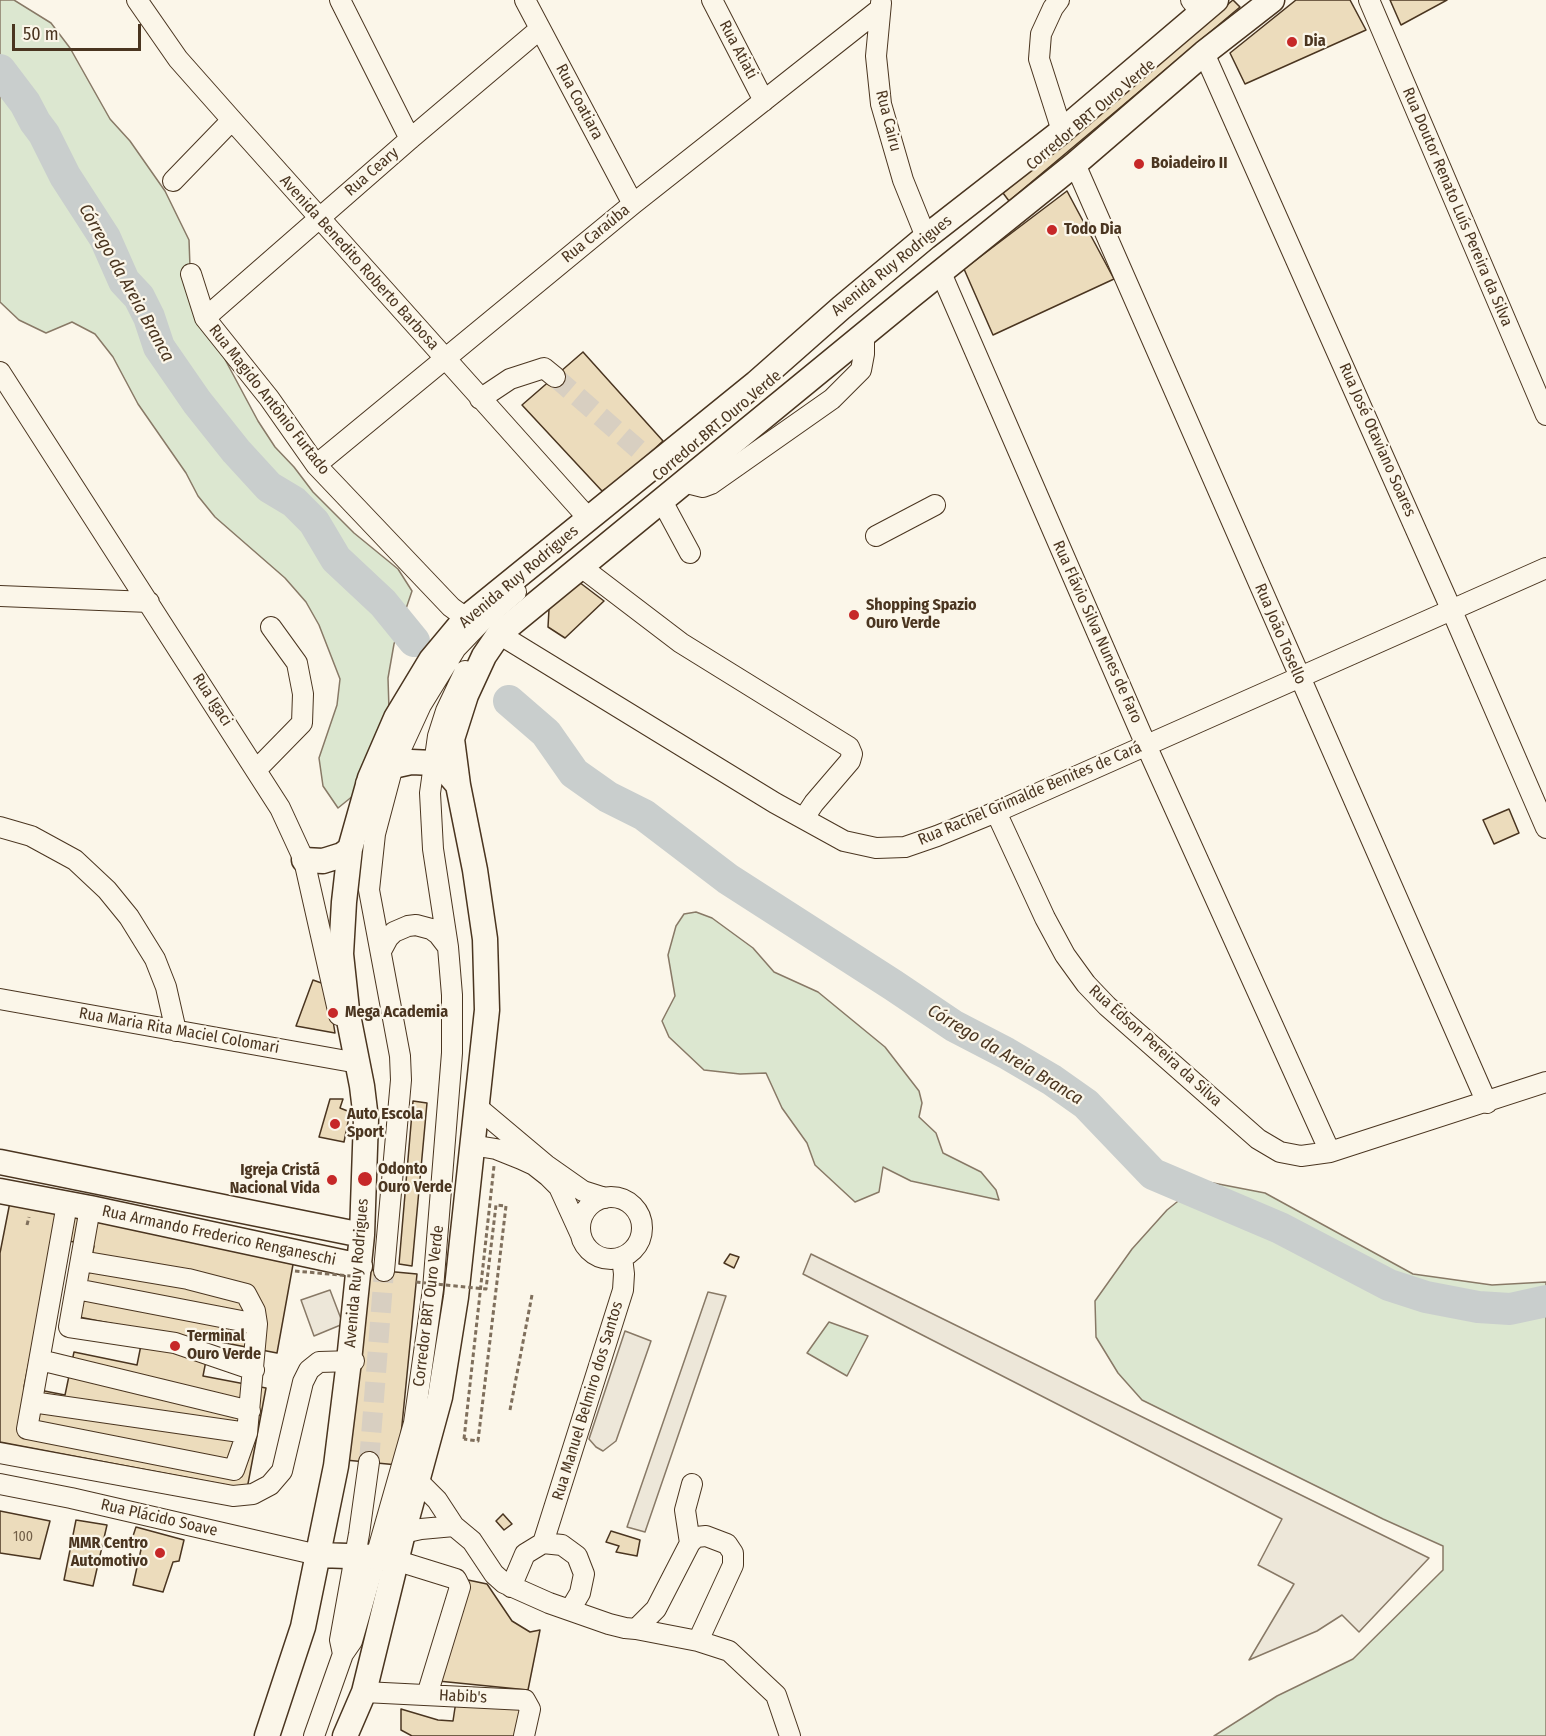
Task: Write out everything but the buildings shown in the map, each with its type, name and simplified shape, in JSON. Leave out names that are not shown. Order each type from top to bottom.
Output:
[{"type":"main road","name":"Avenida Ruy Rodrigues","points":[[345,1736],[364,1692],[376,1558],[403,1533],[440,1396],[456,1297],[487,1010],[485,939],[452,739],[466,695],[484,656],[485,625],[589,519],[651,460],[756,382],[840,308],[933,255],[1075,164],[1204,54],[1272,0]]},
{"type":"main road","name":"Avenida Ruy Rodrigues","points":[[267,1736],[303,1627],[336,1466],[352,1361],[361,1271],[366,1119],[365,1101],[353,1062],[341,954],[350,849],[368,784],[396,718],[430,660],[580,566],[864,334],[933,255],[1062,131],[1202,4]]},
{"type":"main road","points":[[368,784],[393,766],[411,762],[434,763],[446,771],[458,785]]},
{"type":"main road","points":[[304,860],[323,861],[342,855],[350,849]]},
{"type":"main road","name":"Rua Armando Frederico Renganeschi","points":[[0,1162],[362,1235]]},
{"type":"main road","points":[[50,1172],[63,1203]]},
{"type":"main road","name":"Rua Armando Frederico Renganeschi","points":[[0,1191],[63,1203],[361,1271]]},
{"type":"main road","points":[[318,1555],[376,1558]]},
{"type":"street","name":"Avenida Benedito Roberto Barbosa","points":[[137,0],[178,59],[589,519]]},
{"type":"street","points":[[340,0],[410,139]]},
{"type":"street","name":"Rua Coatiara","points":[[525,0],[633,204]]},
{"type":"street","name":"Rua Atiati","points":[[712,0],[764,101]]},
{"type":"street","points":[[1059,0],[1041,34],[1039,59],[1062,131]]},
{"type":"street","name":"Corredor BRT Ouro Verde","points":[[384,1271],[401,1080],[400,1056],[369,890],[375,834],[393,766],[421,705],[456,648],[933,255],[1229,0]]},
{"type":"street","name":"Corredor BRT Ouro Verde","points":[[933,255],[1130,106],[1256,0]]},
{"type":"street","name":"Rua Doutor Renato Luís Pereira da Silva","points":[[1369,0],[1546,415]]},
{"type":"street","name":"Rua Caraúba","points":[[316,465],[880,4]]},
{"type":"street","name":"Rua Cairu","points":[[880,4],[876,56],[881,104],[903,180],[933,255]]},
{"type":"street","name":"Rua Ceary","points":[[206,318],[410,139],[540,29]]},
{"type":"street","name":"Rua José Otaviano Soares","points":[[1204,54],[1546,828]]},
{"type":"street","points":[[173,181],[232,120]]},
{"type":"street","name":"Rua João Tosello","points":[[1075,164],[1487,1103]]},
{"type":"street","name":"Rua Flávio Silva Nunes de Faro","points":[[933,255],[1146,745],[1330,1152]]},
{"type":"street","name":"Rua Magido Antônio Furtado","points":[[191,274],[206,318],[316,465],[451,607],[485,625]]},
{"type":"street","points":[[480,399],[510,379],[544,368],[555,377]]},
{"type":"street","name":"Rua Igaci","points":[[0,372],[280,808],[304,860],[353,1062]]},
{"type":"street","points":[[662,501],[690,553]]},
{"type":"street","points":[[876,536],[935,505]]},
{"type":"street","points":[[580,566],[681,643],[849,747],[852,754],[850,761],[804,818]]},
{"type":"street","name":"Rua Rachel Grimalde Benites de Cará","points":[[485,625],[775,803],[844,841],[876,848],[905,846],[937,836],[996,812],[1546,568]]},
{"type":"street","points":[[0,596],[149,602]]},
{"type":"street","name":"Corredor BRT Ouro Verde","points":[[314,1736],[343,1654],[352,1641],[414,1423],[433,1289],[452,1053],[452,995],[448,946],[433,849],[430,793],[438,736],[446,711],[485,625]]},
{"type":"street","points":[[256,770],[303,723],[303,694],[297,663],[271,627]]},
{"type":"street","name":"Rua Édson Pereira da Silva","points":[[996,812],[1045,918],[1065,955],[1086,984],[1107,1006],[1258,1139],[1280,1152],[1301,1156],[1330,1152],[1546,1082]]},
{"type":"street","points":[[0,827],[31,836],[75,860],[107,890],[129,917],[155,959],[166,987],[176,1031]]},
{"type":"street","points":[[381,951],[394,932],[416,925],[431,929],[448,946]]},
{"type":"street","name":"Rua Maria Rita Maciel Colomari","points":[[0,999],[353,1062]]},
{"type":"street","points":[[477,1107],[546,1165],[583,1191],[605,1198]]},
{"type":"street","points":[[471,1145],[496,1149],[534,1165],[549,1176],[559,1187],[585,1245],[601,1257],[612,1259],[631,1252],[638,1244],[642,1234],[642,1224],[634,1206],[615,1197],[605,1198],[596,1201],[583,1216],[580,1225],[581,1235]]},
{"type":"street","points":[[63,1203],[40,1360],[27,1429],[234,1470],[247,1433],[254,1370],[257,1324],[255,1311],[246,1294],[188,1279],[81,1261]]},
{"type":"street","points":[[63,1203],[81,1261],[69,1327],[175,1343],[254,1370]]},
{"type":"street","name":"Rua Manuel Belmiro dos Santos","points":[[543,1544],[623,1290],[622,1257]]},
{"type":"street","points":[[76,1289],[257,1324]]},
{"type":"street","points":[[40,1360],[250,1411]]},
{"type":"street","points":[[0,1453],[233,1496],[253,1494],[270,1485],[282,1471],[303,1382],[309,1370],[319,1362],[352,1361]]},
{"type":"street","points":[[32,1402],[247,1433]]},
{"type":"street","name":"Corredor BRT Ouro Verde","points":[[369,1462],[376,1558]]},
{"type":"street","points":[[418,1481],[437,1500],[454,1526],[472,1541],[494,1574],[511,1587],[609,1624],[698,1641],[729,1651],[776,1695],[790,1736]]},
{"type":"street","name":"Rua Plácido Soave","points":[[0,1484],[71,1498],[318,1555]]},
{"type":"street","points":[[690,1543],[685,1510],[692,1484]]},
{"type":"street","points":[[403,1533],[454,1526]]},
{"type":"street","points":[[636,1629],[656,1609],[690,1543],[696,1537],[706,1536],[727,1544],[733,1553],[733,1565],[698,1641]]},
{"type":"street","points":[[511,1587],[525,1554],[543,1544],[562,1545],[578,1556],[584,1574],[580,1593],[570,1610]]},
{"type":"street","points":[[376,1558],[456,1579],[460,1587],[427,1695]]},
{"type":"street","name":"Habib's","points":[[364,1692],[525,1700],[530,1709],[524,1736]]},
{"type":"path","points":[[416,1282],[486,1289],[496,1205],[506,1206],[478,1441],[464,1439],[496,1149]]},
{"type":"path","points":[[295,1271],[361,1271]]},
{"type":"path","points":[[510,1410],[532,1295]]},
{"type":"green space","points":[[0,0],[14,0],[51,23],[70,48],[110,119],[130,141],[165,191],[189,240],[190,267],[205,322],[258,421],[275,447],[313,492],[354,533],[398,569],[412,591],[394,644],[388,678],[389,710],[359,791],[338,808],[323,786],[319,758],[337,705],[340,679],[319,625],[306,602],[285,578],[215,517],[198,496],[186,473],[138,404],[113,357],[95,334],[72,322],[46,333],[19,320],[0,302]]},
{"type":"green space","points":[[696,912],[712,918],[753,948],[774,972],[818,992],[885,1047],[919,1091],[922,1103],[919,1117],[936,1133],[943,1153],[981,1172],[996,1190],[999,1200],[911,1181],[883,1167],[879,1192],[855,1202],[815,1165],[807,1143],[782,1108],[766,1073],[740,1074],[704,1070],[669,1037],[662,1021],[675,996],[668,955],[676,926],[684,914]]},
{"type":"green space","points":[[1203,1181],[1265,1193],[1413,1274],[1492,1285],[1546,1282],[1546,1736],[1214,1736],[1277,1696],[1353,1659],[1443,1570],[1443,1546],[1383,1519],[1142,1400],[1118,1373],[1096,1337],[1095,1301],[1132,1249],[1167,1210]]},
{"type":"green space","points":[[829,1322],[868,1336],[847,1376],[807,1353]]},
{"type":"shaded area","points":[[811,1254],[1429,1558],[1359,1632],[1342,1615],[1317,1631],[1249,1660],[1294,1584],[1258,1565],[1282,1519],[803,1274]]},
{"type":"shaded area","points":[[330,1290],[343,1324],[314,1336],[301,1300]]},
{"type":"shaded area","points":[[708,1292],[726,1296],[645,1532],[627,1527]]},
{"type":"shaded area","points":[[625,1331],[651,1341],[616,1441],[603,1451],[589,1439]]},
{"type":"waterway","name":"Córrego da Areia Branca","points":[[0,70],[25,103],[44,134],[65,176],[105,238],[124,281],[139,297],[149,317],[159,347],[197,402],[236,451],[269,487],[294,502],[314,522],[336,559],[383,603],[414,641]]},
{"type":"waterway","name":"Córrego da Areia Branca","points":[[509,701],[546,733],[574,773],[608,797],[644,815],[728,879],[954,1026],[1052,1080],[1086,1104],[1153,1174],[1280,1228],[1389,1285],[1426,1297],[1478,1307],[1510,1309],[1546,1301]]},
{"type":"tunnel","points":[[555,377],[646,456]]},
{"type":"tunnel","points":[[369,1462],[384,1271]]},
{"type":"place","name":"Dia","points":[[1292,42]]},
{"type":"place","name":"Boiadeiro II","points":[[1139,164]]},
{"type":"place","name":"Todo Dia","points":[[1052,230]]},
{"type":"place","name":"Shopping Spazio Ouro Verde","points":[[854,615]]},
{"type":"place","name":"Mega Academia","points":[[333,1013]]},
{"type":"place","name":"Auto Escola Sport","points":[[335,1124]]},
{"type":"place","name":"Odonto Ouro Verde","points":[[365,1179]]},
{"type":"place","name":"Igreja Cristã Nacional Vida","points":[[332,1180]]},
{"type":"place","name":"Terminal Ouro Verde","points":[[175,1346]]},
{"type":"place","name":"MMR Centro Automotivo","points":[[160,1553]]}]
